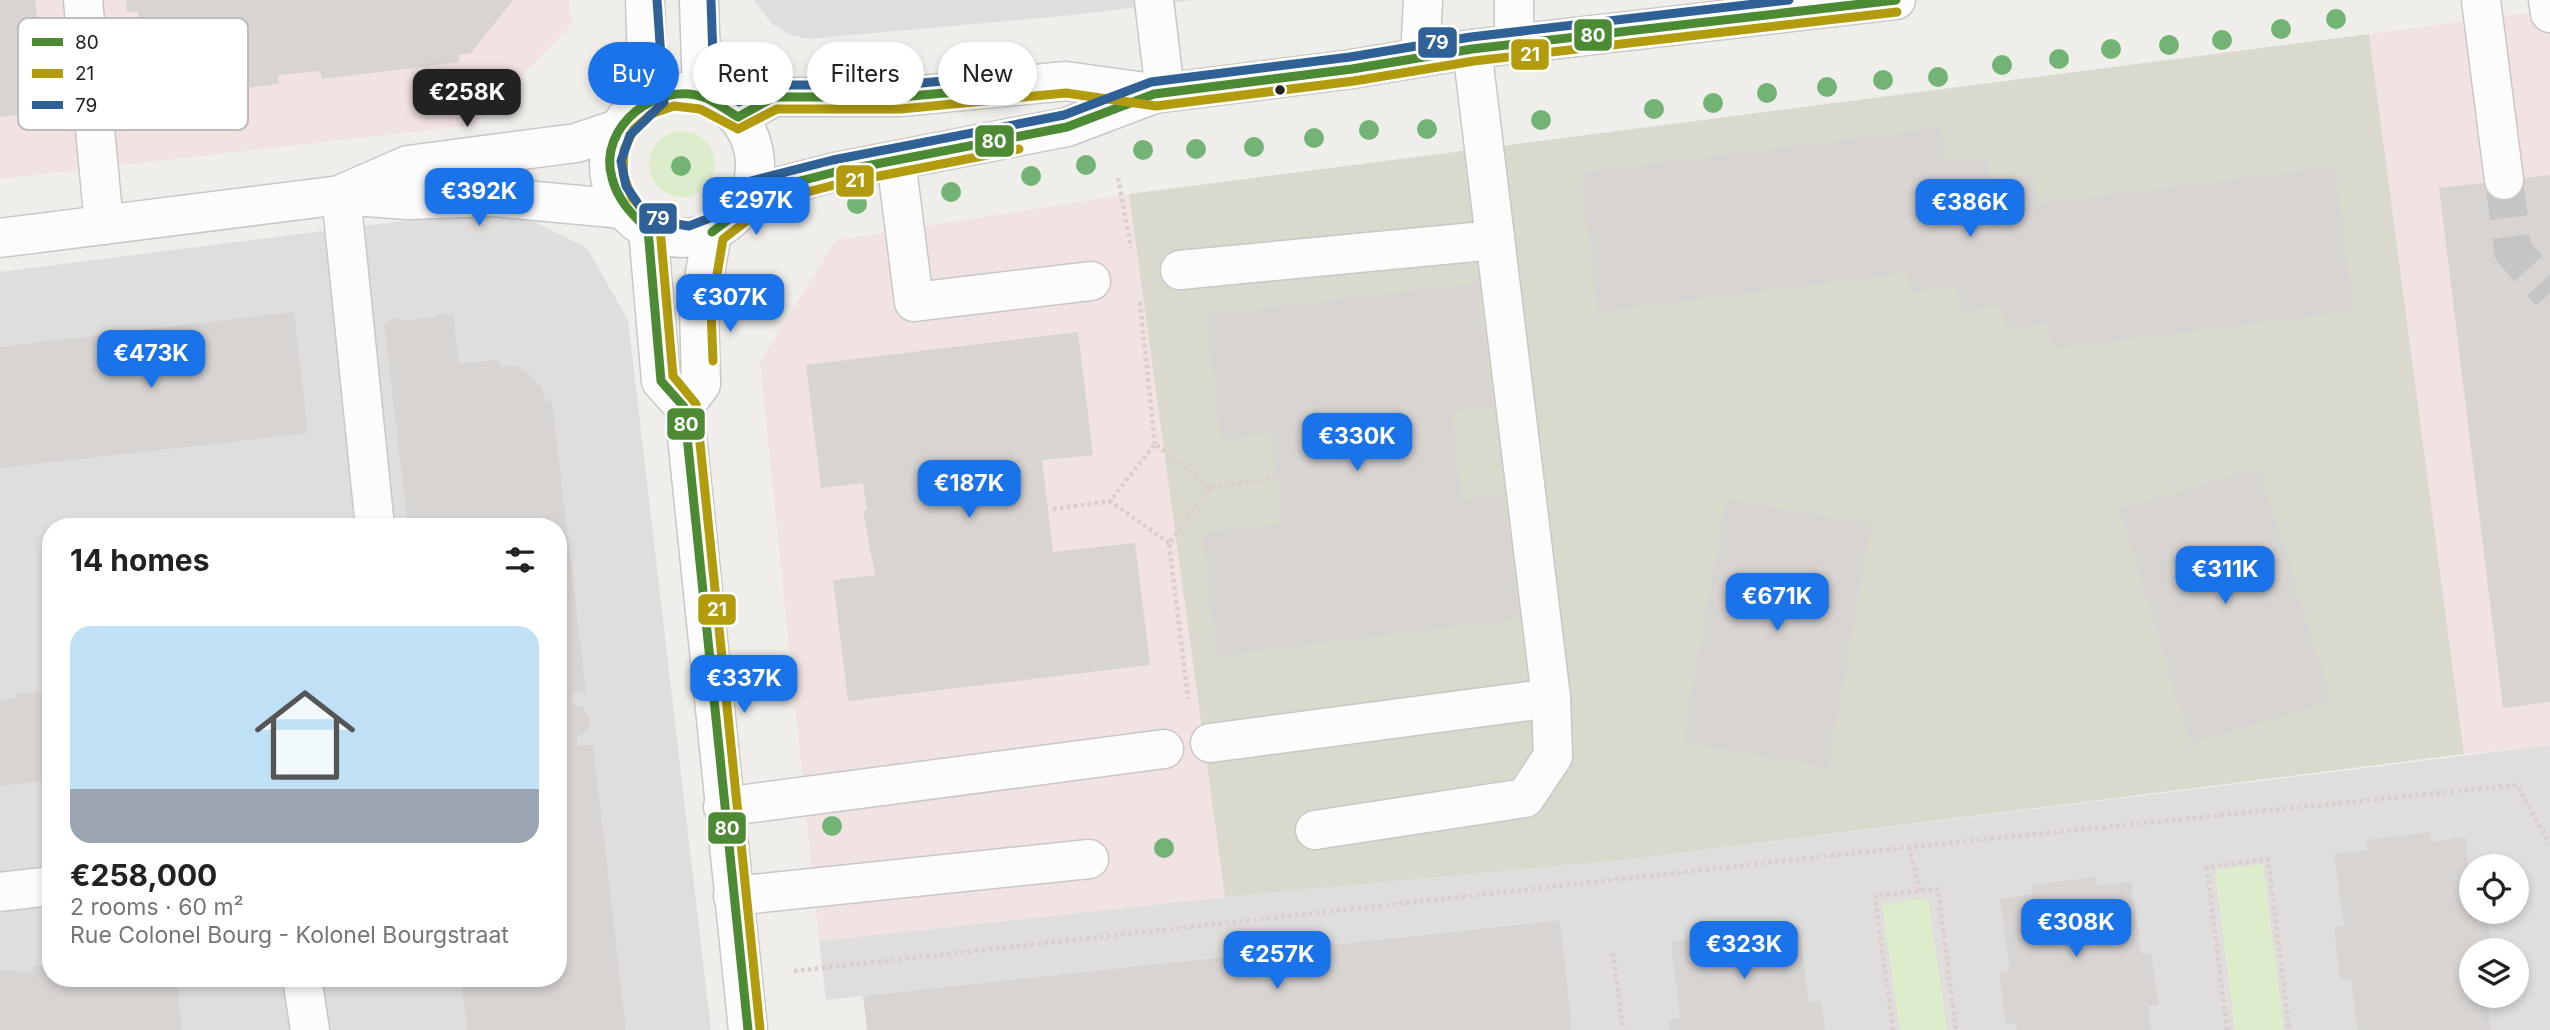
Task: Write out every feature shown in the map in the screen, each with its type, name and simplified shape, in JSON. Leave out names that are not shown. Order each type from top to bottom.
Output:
[{"type":"street","points":[[83,0],[85,18]]},
{"type":"street","points":[[645,0],[646,42]]},
{"type":"street","points":[[699,0],[700,42]]},
{"type":"street","points":[[1154,0],[1159,93]]},
{"type":"street","points":[[1420,57],[1423,0]]},
{"type":"street","points":[[1514,0],[1514,45]]},
{"type":"street","points":[[750,194],[897,160],[1068,127],[1159,93],[1472,49],[1896,0]]},
{"type":"street","points":[[2482,0],[2504,180]]},
{"type":"street","points":[[2548,0],[2550,12]]},
{"type":"street","points":[[1315,830],[1525,798],[1553,756],[1550,698],[1472,49]]},
{"type":"street","points":[[738,117],[775,97],[900,97],[1066,81],[1159,93]]},
{"type":"street","points":[[641,105],[618,129],[611,149],[609,170],[614,190],[636,219],[661,381],[684,407],[748,1030]]},
{"type":"street","points":[[0,238],[341,195],[407,200],[494,197],[636,219],[668,237],[691,238],[712,232],[741,210],[750,194],[755,174],[755,154],[749,134],[738,117],[722,105]]},
{"type":"street","points":[[341,195],[408,165],[576,143],[618,129]]},
{"type":"street","points":[[95,130],[104,225]]},
{"type":"street","points":[[897,160],[914,302],[1091,281]]},
{"type":"street","points":[[341,195],[374,518]]},
{"type":"street","points":[[684,407],[701,384],[699,309],[712,232]]},
{"type":"street","points":[[1180,271],[1495,240]]},
{"type":"street","points":[[1210,743],[1550,698]]},
{"type":"street","points":[[723,807],[1164,749]]},
{"type":"street","points":[[733,896],[1089,859]]},
{"type":"street","points":[[0,892],[42,887]]},
{"type":"street","points":[[303,987],[310,1030]]},
{"type":"path","points":[[1118,178],[1131,250]]},
{"type":"path","points":[[1054,509],[1110,500],[1155,444],[1140,300]]},
{"type":"path","points":[[1155,444],[1211,486],[1277,478]]},
{"type":"path","points":[[1164,749],[1195,745],[1169,543],[1211,486]]},
{"type":"path","points":[[1110,500],[1169,543]]},
{"type":"path","points":[[742,977],[1909,847],[2516,785],[2550,844]]},
{"type":"path","points":[[1909,847],[1921,892]]},
{"type":"path","points":[[2227,1030],[2207,867],[2268,859],[2289,1030]]},
{"type":"path","points":[[1893,1030],[1875,896],[1938,889],[1956,1030]]},
{"type":"path","points":[[1613,953],[1623,1030]]},
{"type":"shaded area","points":[[0,0],[569,0],[572,24],[474,125],[0,179]]},
{"type":"shaded area","points":[[754,0],[1195,0],[1073,15],[808,39],[790,35],[771,23]]},
{"type":"shaded area","points":[[2550,10],[2550,745],[2464,754],[2369,34]]},
{"type":"shaded area","points":[[2369,34],[2464,754],[1632,859],[1225,897],[1129,194]]},
{"type":"shaded area","points":[[1129,194],[1225,897],[819,941],[760,362],[836,240]]},
{"type":"shaded area","points":[[506,208],[587,248],[628,320],[711,1030],[0,1030],[0,272]]},
{"type":"shaded area","points":[[2550,745],[2550,1030],[1572,1030],[1559,920],[826,1000],[819,941],[1225,897],[1632,859]]},
{"type":"green space","points":[[675,131],[689,131],[701,136],[710,145],[715,164],[713,177],[706,188],[689,197],[675,197],[663,192],[654,183],[649,171],[649,157],[654,145],[663,136]]},
{"type":"green space","points":[[2263,864],[2284,1030],[2235,1030],[2215,870]]},
{"type":"green space","points":[[1928,898],[1947,1030],[1900,1030],[1882,904]]},
{"type":"building","points":[[0,0],[35,0],[37,18],[18,18],[18,115],[0,117]]},
{"type":"building","points":[[126,0],[513,0],[471,53],[458,55],[460,62],[322,79],[320,71],[278,75],[279,84],[248,88],[248,18],[139,18],[138,11],[127,12]]},
{"type":"building","points":[[1940,128],[1944,162],[1986,157],[1990,179],[2033,175],[2037,204],[2335,167],[2353,311],[2052,349],[2049,323],[2005,328],[2002,306],[1959,311],[1956,287],[1910,293],[1908,273],[1598,312],[1581,173]]},
{"type":"building","points":[[2550,175],[2550,702],[2503,708],[2439,188]]},
{"type":"building","points":[[1477,283],[1493,407],[1451,412],[1462,500],[1503,495],[1519,619],[1217,656],[1202,533],[1283,523],[1271,434],[1221,439],[1206,315]]},
{"type":"building","points":[[294,312],[308,433],[0,468],[0,347]]},
{"type":"building","points":[[437,314],[453,314],[459,364],[499,360],[500,366],[515,366],[529,374],[541,387],[546,401],[552,401],[566,518],[407,518],[384,323],[390,322],[389,319],[400,318],[400,321],[437,317]]},
{"type":"building","points":[[1078,332],[1093,455],[1042,460],[1053,552],[1135,543],[1150,665],[848,701],[833,580],[875,575],[863,511],[867,510],[863,483],[821,488],[806,365]]},
{"type":"building","points":[[2259,468],[2331,702],[2191,743],[2120,509]]},
{"type":"building","points":[[1727,499],[1871,524],[1828,768],[1683,742]]},
{"type":"building","points":[[567,529],[586,692],[572,694],[573,704],[584,708],[590,721],[587,731],[577,737],[578,746],[593,745],[626,1030],[467,1030],[462,987],[567,987]]},
{"type":"building","points":[[42,692],[42,781],[0,786],[0,700],[15,698],[15,694]]},
{"type":"building","points":[[2430,832],[2431,842],[2466,837],[2467,854],[2459,854],[2459,924],[2488,924],[2490,938],[2459,938],[2459,1008],[2488,1008],[2491,1030],[2357,1030],[2351,979],[2340,980],[2334,927],[2344,926],[2334,854],[2368,850],[2366,840]]},
{"type":"building","points":[[2095,877],[2097,886],[2131,882],[2141,954],[2151,953],[2159,1005],[2148,1006],[2151,1030],[2017,1030],[2016,1023],[2006,1025],[1999,972],[2010,971],[2000,899],[2033,894],[2032,885]]},
{"type":"building","points":[[1560,920],[1572,1030],[867,1030],[863,996]]},
{"type":"building","points":[[1766,922],[1767,930],[1799,926],[1809,1002],[1821,1001],[1825,1030],[1670,1030],[1669,1020],[1680,1018],[1671,942],[1702,938],[1701,930]]},
{"type":"building","points":[[42,966],[42,987],[177,987],[182,1030],[0,1030],[0,970],[26,972],[32,971],[33,967]]},
{"type":"tunnel","points":[[2504,180],[2513,251],[2550,293]]},
{"type":"transit line","name":"79","points":[[657,0],[664,102],[630,135],[621,161],[626,186],[641,208],[664,222],[689,226],[715,216],[747,182],[833,160],[1064,115],[1151,82],[1350,57],[1471,37],[1789,0]]},
{"type":"transit line","name":"79","points":[[711,0],[714,87],[739,102],[773,85],[899,85],[938,81]]},
{"type":"transit line","name":"80","points":[[712,232],[741,210],[750,194],[835,172],[1067,127],[1154,94],[1352,69],[1472,49],[1896,0]]},
{"type":"transit line","name":"21","points":[[760,1029],[696,404],[673,376],[660,228],[632,198],[623,174],[624,150],[634,129],[651,114],[674,106],[700,109],[738,129],[777,109],[901,109],[1066,93],[1156,106],[1354,81],[1474,61],[1897,12]]},
{"type":"transit line","name":"80","points":[[648,230],[631,213],[612,178],[610,159],[614,141],[622,125],[635,112],[669,95],[688,94],[706,98],[738,117]]},
{"type":"transit line","name":"80","points":[[738,117],[774,97],[900,97],[938,94]]},
{"type":"transit line","name":"21","points":[[713,361],[711,310],[723,239],[749,219],[758,205],[838,184],[1019,149]]},
{"type":"transit line","name":"80","points":[[648,230],[661,381],[684,407],[748,1030]]}]
